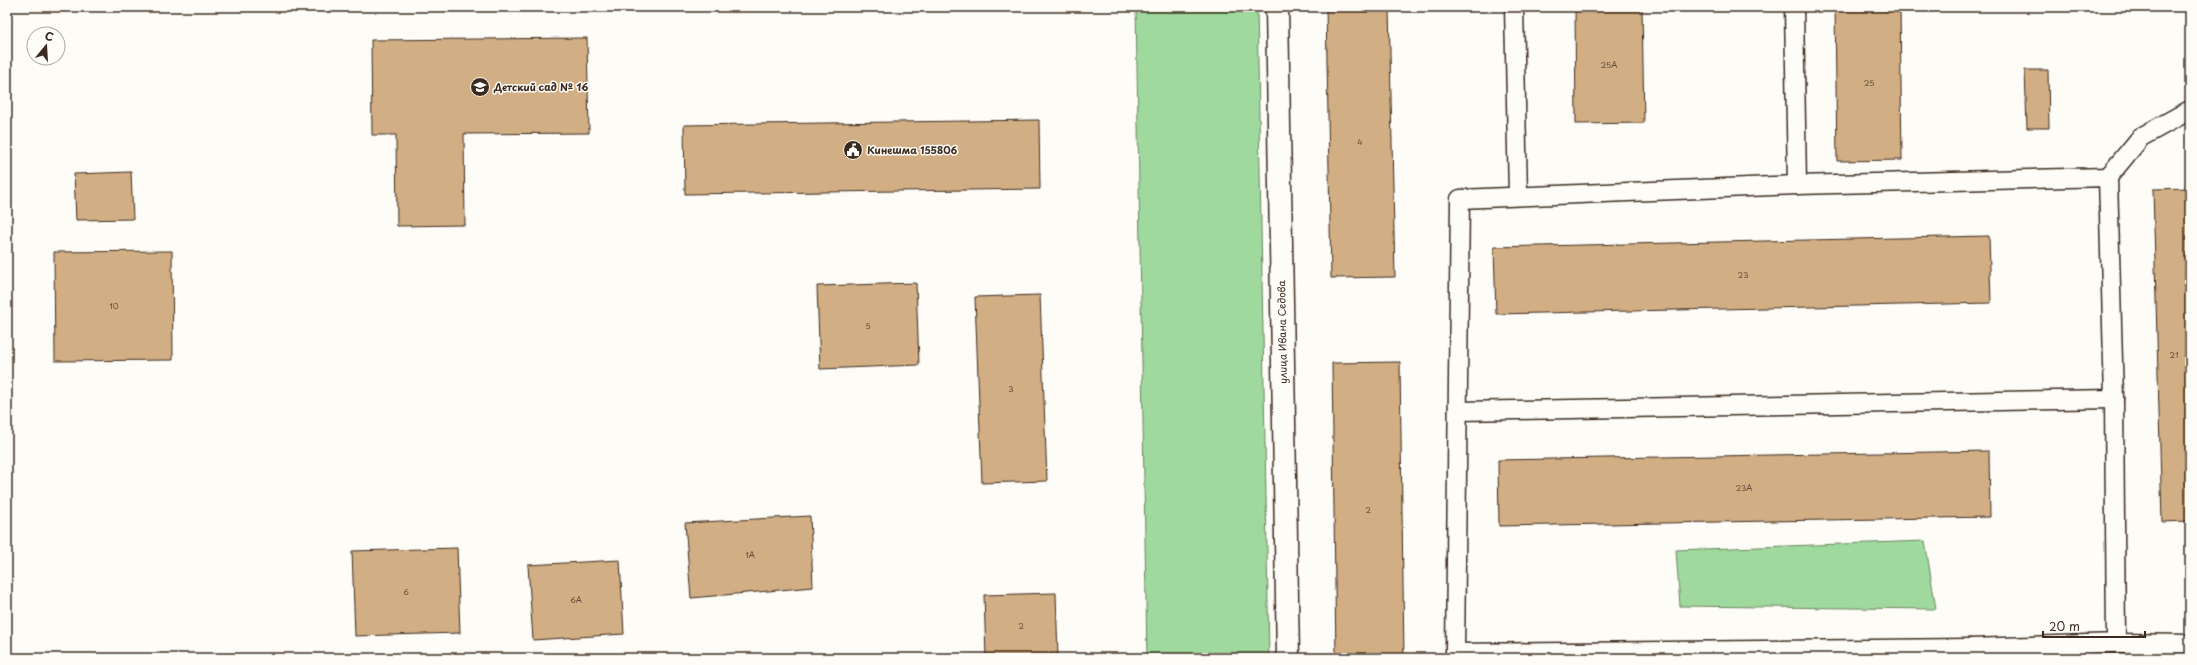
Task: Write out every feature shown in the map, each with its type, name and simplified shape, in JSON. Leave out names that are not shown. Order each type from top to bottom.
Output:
[{"type":"street","name":"улица Ивана Седова","points":[[1277,7],[1288,658]]},
{"type":"lane","points":[[1514,7],[1518,196]]},
{"type":"lane","points":[[1794,7],[1797,185]]},
{"type":"lane","points":[[2116,643],[2114,399],[2108,177],[2141,137],[2190,110]]},
{"type":"lane","points":[[2108,177],[1797,185],[1460,199],[1455,656],[1970,653],[2116,643],[2190,644]]},
{"type":"lane","points":[[1458,411],[2114,399]]},
{"type":"green space","points":[[1136,7],[1257,7],[1269,658],[1147,658]]},
{"type":"green space","points":[[1925,541],[1936,609],[1680,606],[1676,550]]},
{"type":"building","points":[[1326,7],[1389,7],[1395,277],[1331,278]]},
{"type":"building","points":[[1575,7],[1642,7],[1644,123],[1576,124]]},
{"type":"building","points":[[1835,7],[1900,7],[1902,160],[1837,161]]},
{"type":"building","name":"Детский сад № 16","points":[[587,38],[589,133],[464,134],[465,225],[397,226],[396,135],[372,135],[371,40]]},
{"type":"building","points":[[2025,70],[2048,70],[2049,128],[2027,128]]},
{"type":"building","points":[[1039,120],[1040,189],[685,194],[684,125]]},
{"type":"building","points":[[131,172],[133,219],[76,220],[74,174]]},
{"type":"building","points":[[2190,188],[2190,521],[2162,522],[2153,189]]},
{"type":"building","points":[[1989,236],[1991,303],[1496,314],[1494,247]]},
{"type":"building","points":[[172,251],[173,360],[55,361],[54,252]]},
{"type":"building","points":[[916,283],[919,365],[820,369],[817,286]]},
{"type":"building","points":[[1040,295],[1047,481],[982,483],[975,297]]},
{"type":"building","points":[[1400,362],[1404,658],[1336,658],[1332,363]]},
{"type":"building","points":[[1989,451],[1990,517],[1499,526],[1498,460]]},
{"type":"building","points":[[810,516],[813,587],[691,598],[685,523]]},
{"type":"building","points":[[457,548],[460,633],[355,636],[352,551]]},
{"type":"building","points":[[620,560],[624,634],[533,640],[528,565]]},
{"type":"building","points":[[1056,593],[1058,658],[986,658],[984,595]]},
{"type":"place","name":"Детский сад № 16","points":[[480,87]]},
{"type":"place","name":"Кинешма 155806","points":[[853,150]]}]
